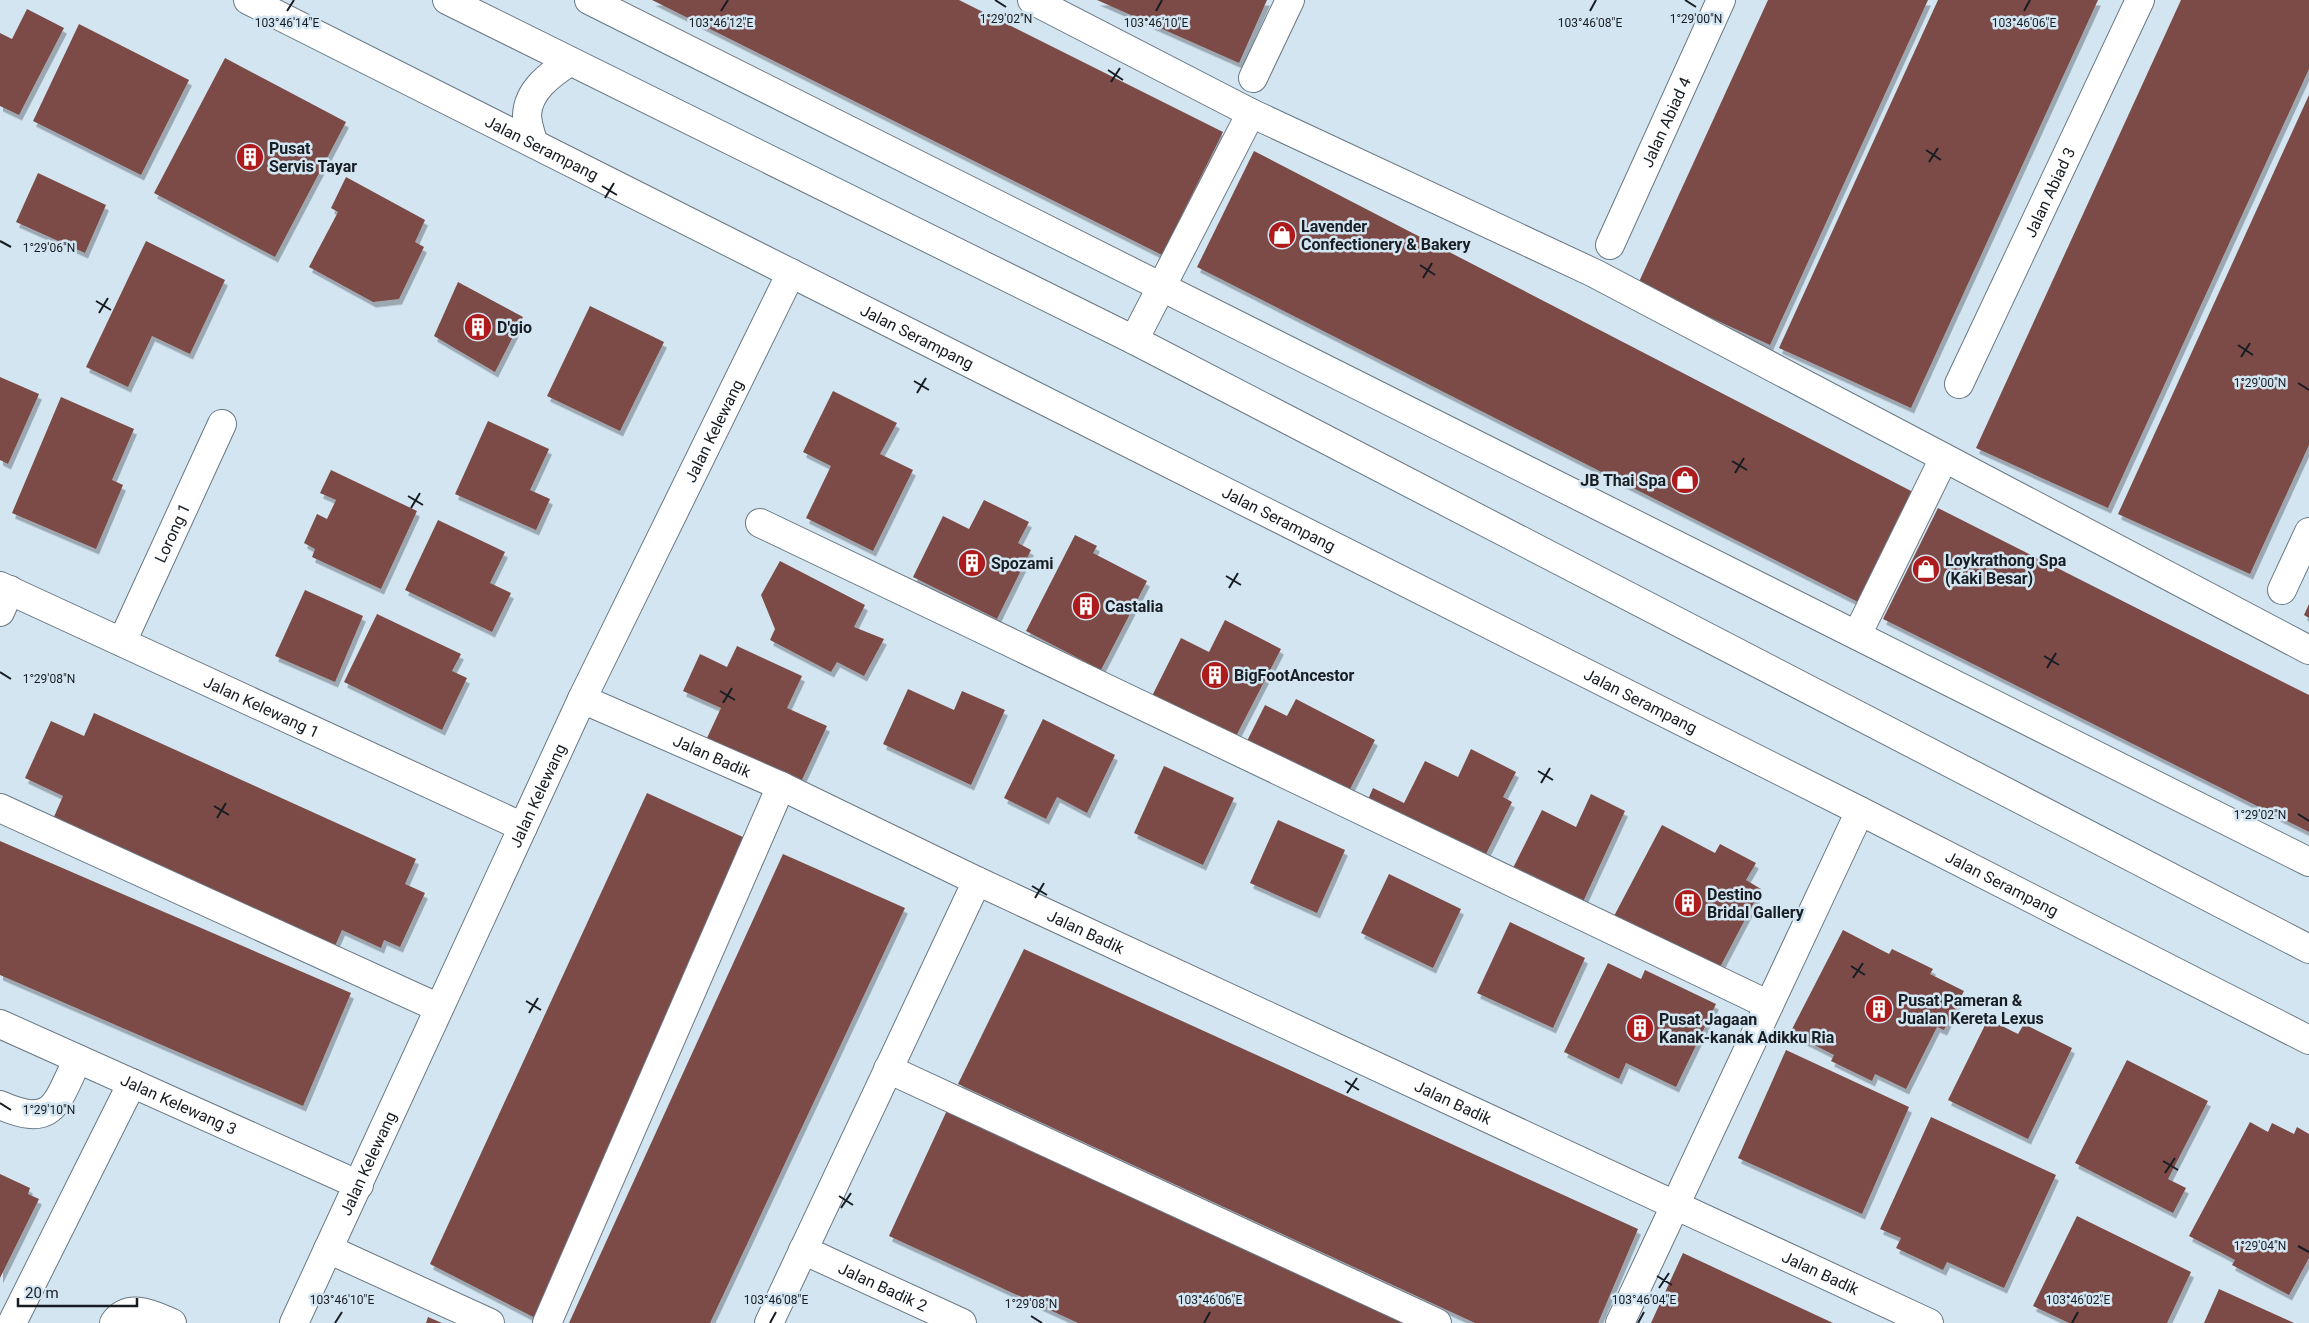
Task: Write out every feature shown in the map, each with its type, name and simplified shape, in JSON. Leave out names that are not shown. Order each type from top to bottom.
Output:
[{"type":"street","name":"Jalan Serampang","points":[[248,0],[1860,811],[2309,1040]]},
{"type":"street","points":[[448,0],[569,62],[1134,340],[2309,949]]},
{"type":"street","points":[[589,0],[2309,862]]},
{"type":"street","points":[[1032,0],[1251,113],[1594,273],[2309,650]]},
{"type":"street","points":[[1253,78],[1290,0]]},
{"type":"street","name":"Jalan Abiad 4","points":[[1610,245],[1721,0]]},
{"type":"street","name":"Jalan Abiad 3","points":[[1959,384],[2140,0]]},
{"type":"street","points":[[533,142],[527,115],[532,97],[546,77],[569,62]]},
{"type":"street","points":[[1134,340],[1160,286],[1251,113]]},
{"type":"street","name":"Jalan Kelewang","points":[[294,1323],[582,699],[791,273]]},
{"type":"street","name":"Lorong 1","points":[[122,642],[222,424]]},
{"type":"street","points":[[1857,635],[1944,458]]},
{"type":"street","points":[[760,523],[1769,1005]]},
{"type":"street","points":[[2282,590],[2309,532]]},
{"type":"street","name":"Jalan Kelewang 1","points":[[3,596],[122,642],[523,827]]},
{"type":"street","name":"Jalan Badik","points":[[582,699],[781,786],[977,881],[1929,1323]]},
{"type":"street","points":[[547,1323],[781,786]]},
{"type":"street","points":[[0,808],[439,1008]]},
{"type":"street","points":[[1620,1323],[1860,811]]},
{"type":"street","points":[[769,1323],[977,881]]},
{"type":"street","name":"Jalan Kelewang 3","points":[[0,1024],[358,1185]]},
{"type":"street","points":[[0,1105],[31,1116],[42,1114],[51,1108],[58,1099],[78,1059]]},
{"type":"street","points":[[888,1069],[1437,1323]]},
{"type":"street","points":[[12,1323],[132,1083]]},
{"type":"street","points":[[328,1249],[490,1323]]},
{"type":"street","name":"Jalan Badik 2","points":[[803,1250],[962,1323]]},
{"type":"street","points":[[114,1323],[127,1313],[139,1310],[172,1323]]},
{"type":"building","points":[[652,0],[959,0],[1223,132],[1162,255]]},
{"type":"building","points":[[1097,0],[1267,0],[1239,63]]},
{"type":"building","points":[[1768,0],[1928,0],[1770,345],[1638,284]]},
{"type":"building","points":[[1938,0],[2098,0],[1911,408],[1779,348]]},
{"type":"building","points":[[2181,0],[2309,0],[2309,69],[2108,508],[1976,448]]},
{"type":"building","points":[[27,9],[64,28],[19,115],[0,106],[0,33],[12,39]]},
{"type":"building","points":[[79,24],[189,80],[141,175],[33,121]]},
{"type":"building","name":"Pusat Servis Tayar","points":[[225,58],[346,122],[275,257],[154,193]]},
{"type":"building","points":[[2309,95],[2309,445],[2250,574],[2118,514]]},
{"type":"building","points":[[1254,151],[1913,492],[1858,602],[1197,267]]},
{"type":"building","points":[[38,173],[106,205],[85,253],[16,222]]},
{"type":"building","points":[[346,177],[425,220],[415,242],[424,247],[399,299],[373,302],[309,267],[338,212],[331,208]]},
{"type":"building","points":[[146,241],[225,280],[190,354],[152,336],[128,387],[86,367]]},
{"type":"building","name":"D'gio","points":[[458,282],[523,317],[495,372],[434,336]]},
{"type":"building","points":[[590,306],[664,342],[620,431],[547,396]]},
{"type":"building","points":[[0,377],[39,394],[8,464],[0,460]]},
{"type":"building","points":[[833,391],[897,423],[880,454],[913,470],[873,551],[806,518],[831,466],[803,452]]},
{"type":"building","points":[[61,397],[134,429],[112,480],[123,485],[96,549],[12,513]]},
{"type":"building","points":[[488,421],[549,449],[530,490],[550,499],[536,530],[455,494]]},
{"type":"building","points":[[331,470],[417,511],[381,589],[312,557],[315,549],[304,543],[317,514],[327,519],[336,500],[320,493]]},
{"type":"building","name":"Spozami","points":[[984,500],[1029,522],[1018,543],[1031,550],[997,619],[913,577],[943,516],[969,529]]},
{"type":"building","points":[[1938,508],[2309,695],[2309,832],[1883,619]]},
{"type":"building","points":[[438,520],[505,552],[490,583],[511,593],[492,632],[405,590]]},
{"type":"building","name":"Castalia","points":[[1075,535],[1097,546],[1093,553],[1147,581],[1101,670],[1026,631]]},
{"type":"building","points":[[780,561],[865,605],[854,627],[884,639],[864,676],[837,662],[831,672],[770,640],[775,629],[761,595]]},
{"type":"building","points":[[305,590],[363,616],[335,682],[275,656]]},
{"type":"building","points":[[2309,604],[2309,618],[2304,615]]},
{"type":"building","points":[[377,614],[461,654],[452,671],[467,678],[442,730],[344,682]]},
{"type":"building","name":"BigFootAncestor","points":[[1225,620],[1281,649],[1234,740],[1151,698],[1181,638],[1209,652]]},
{"type":"building","points":[[737,646],[802,676],[787,708],[827,726],[801,782],[707,738],[721,708],[683,691],[700,654],[727,667]]},
{"type":"building","points":[[908,689],[954,710],[962,691],[1005,710],[971,785],[883,744]]},
{"type":"building","points":[[1296,699],[1375,740],[1345,799],[1244,747],[1265,705],[1287,716]]},
{"type":"building","points":[[94,713],[416,859],[405,884],[425,893],[400,947],[384,940],[381,948],[342,930],[332,953],[50,826],[63,796],[25,778],[51,721],[84,736]]},
{"type":"building","points":[[1043,719],[1115,755],[1087,813],[1057,797],[1046,819],[1004,798]]},
{"type":"building","points":[[1471,749],[1516,772],[1503,797],[1512,802],[1481,864],[1365,806],[1373,788],[1404,803],[1425,761],[1458,777]]},
{"type":"building","points":[[1164,766],[1234,798],[1203,865],[1134,833]]},
{"type":"building","points":[[647,793],[756,843],[537,1319],[430,1264]]},
{"type":"building","points":[[1591,794],[1625,811],[1582,904],[1512,870],[1542,810],[1576,827]]},
{"type":"building","points":[[1278,820],[1345,850],[1317,913],[1250,883]]},
{"type":"building","name":"Destino Bridal Gallery","points":[[1662,825],[1715,853],[1720,844],[1756,863],[1746,880],[1761,889],[1718,971],[1614,916]]},
{"type":"building","points":[[0,841],[351,993],[303,1106],[0,975]]},
{"type":"building","points":[[783,854],[905,908],[710,1323],[569,1323]]},
{"type":"building","points":[[1389,874],[1461,909],[1433,968],[1361,933]]},
{"type":"building","points":[[1510,922],[1585,958],[1553,1028],[1477,993]]},
{"type":"building","name":"Pusat Pameran & Jualan Kereta Lexus","points":[[1843,930],[1889,954],[1892,949],[1933,969],[1930,974],[1964,991],[1944,1030],[1937,1027],[1906,1089],[1875,1074],[1872,1081],[1831,1061],[1834,1055],[1790,1033]]},
{"type":"building","points":[[1024,949],[1638,1229],[1598,1323],[1475,1323],[958,1084]]},
{"type":"building","name":"Pusat Jagaan Kanak-kanak Adikku Ria","points":[[1608,963],[1641,979],[1645,970],[1716,1004],[1676,1087],[1626,1063],[1619,1079],[1564,1052]]},
{"type":"building","points":[[1988,1019],[2018,1034],[2024,1024],[2072,1048],[2028,1139],[1948,1100]]},
{"type":"building","points":[[1786,1050],[1909,1107],[1862,1214],[1738,1158]]},
{"type":"building","points":[[2127,1060],[2208,1101],[2168,1179],[2186,1188],[2173,1213],[2075,1163]]},
{"type":"building","points":[[949,1106],[1408,1323],[1078,1323],[889,1236]]},
{"type":"building","points":[[1931,1117],[2056,1175],[2004,1288],[1947,1262],[1943,1270],[1896,1248],[1901,1238],[1880,1229]]},
{"type":"building","points":[[2250,1122],[2268,1132],[2272,1123],[2294,1134],[2297,1127],[2309,1134],[2309,1258],[2289,1295],[2232,1265],[2235,1260],[2189,1236]]},
{"type":"building","points":[[0,1174],[30,1188],[28,1194],[39,1199],[0,1278]]},
{"type":"building","points":[[2077,1216],[2191,1272],[2167,1323],[2069,1323],[2033,1306]]},
{"type":"building","points":[[1683,1253],[1833,1323],[1651,1323]]},
{"type":"building","points":[[2219,1289],[2294,1323],[2204,1323]]},
{"type":"building","points":[[428,1317],[442,1323],[426,1323]]},
{"type":"place","name":"Pusat Servis Tayar","points":[[250,157]]},
{"type":"place","name":"Lavender Confectionery & Bakery","points":[[1282,235]]},
{"type":"place","name":"D'gio","points":[[478,327]]},
{"type":"place","name":"JB Thai Spa","points":[[1685,480]]},
{"type":"place","name":"Spozami","points":[[972,563]]},
{"type":"place","name":"Loykrathong Spa (Kaki Besar)","points":[[1926,569]]},
{"type":"place","name":"Castalia","points":[[1086,606]]},
{"type":"place","name":"BigFootAncestor","points":[[1215,675]]},
{"type":"place","name":"Destino Bridal Gallery","points":[[1688,903]]},
{"type":"place","name":"Pusat Pameran & Jualan Kereta Lexus","points":[[1879,1009]]},
{"type":"place","name":"Pusat Jagaan Kanak-kanak Adikku Ria","points":[[1640,1028]]}]
